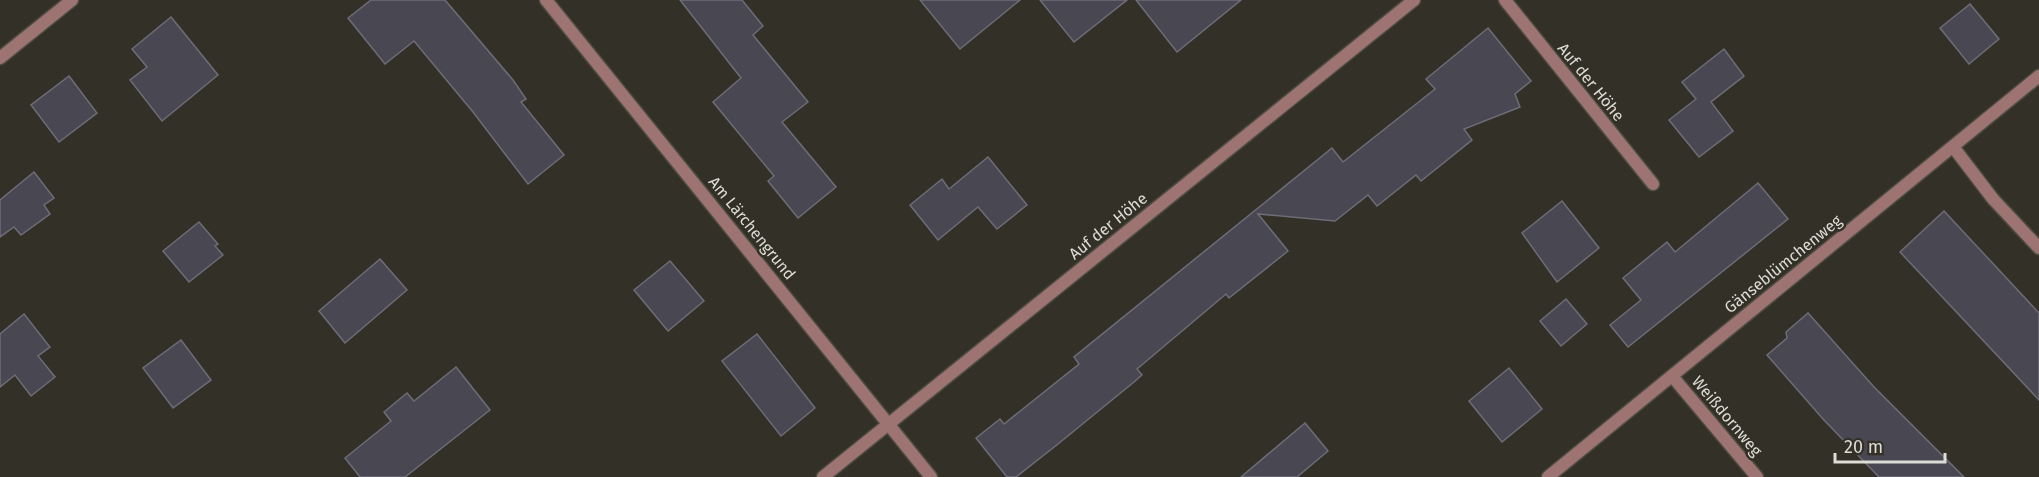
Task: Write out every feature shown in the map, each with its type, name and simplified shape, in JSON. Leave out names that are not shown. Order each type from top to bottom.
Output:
[{"type":"street","points":[[0,58],[72,0]]},
{"type":"street","name":"Am Lärchengrund","points":[[546,0],[931,477]]},
{"type":"street","name":"Auf der Höhe","points":[[823,477],[1414,0]]},
{"type":"street","name":"Auf der Höhe","points":[[1504,0],[1653,184]]},
{"type":"street","name":"Gänseblümchenweg","points":[[1548,477],[1954,148],[2039,76]]},
{"type":"street","points":[[1954,148],[1993,199],[2039,248]]},
{"type":"street","name":"Weißdornweg","points":[[1672,376],[1751,475]]},
{"type":"building","points":[[371,0],[445,0],[513,80],[526,99],[521,102],[564,155],[528,184],[473,112],[414,41],[385,64],[348,18]]},
{"type":"building","points":[[680,0],[742,0],[763,26],[753,35],[808,102],[782,122],[836,187],[798,218],[768,181],[774,176],[713,102],[741,78]]},
{"type":"building","points":[[920,0],[1020,0],[960,49]]},
{"type":"building","points":[[1040,0],[1127,0],[1074,42]]},
{"type":"building","points":[[1136,0],[1241,0],[1177,52]]},
{"type":"building","points":[[1970,4],[1999,39],[1969,64],[1940,28]]},
{"type":"building","points":[[171,17],[218,75],[162,121],[130,80],[147,67],[132,49]]},
{"type":"building","points":[[1488,28],[1531,81],[1515,94],[1520,107],[1464,129],[1472,140],[1421,181],[1416,175],[1377,206],[1368,195],[1335,221],[1258,214],[1288,251],[1229,298],[1226,294],[1137,369],[1142,375],[1058,444],[1016,477],[1007,477],[976,438],[1000,419],[1004,424],[1079,364],[1074,357],[1332,148],[1343,162],[1435,89],[1426,79]]},
{"type":"building","points":[[1724,49],[1744,76],[1711,102],[1733,131],[1699,157],[1669,120],[1696,99],[1682,82]]},
{"type":"building","points":[[69,76],[97,113],[59,142],[31,105]]},
{"type":"building","points":[[988,157],[1027,205],[997,229],[978,207],[938,240],[910,205],[942,179],[949,189]]},
{"type":"building","points":[[34,172],[54,198],[44,205],[50,214],[21,235],[14,227],[0,237],[0,200]]},
{"type":"building","points":[[1758,183],[1788,219],[1628,347],[1610,325],[1641,300],[1623,278],[1667,242],[1675,252]]},
{"type":"building","points":[[1562,201],[1599,248],[1557,282],[1522,233]]},
{"type":"building","points":[[1944,211],[2039,313],[2039,400],[1900,252]]},
{"type":"building","points":[[199,222],[218,244],[215,246],[223,255],[189,282],[163,251]]},
{"type":"building","points":[[380,259],[407,290],[345,343],[319,311]]},
{"type":"building","points":[[670,261],[704,301],[668,331],[634,290]]},
{"type":"building","points":[[1566,299],[1587,324],[1561,346],[1540,321]]},
{"type":"building","points":[[1808,313],[1874,387],[1964,477],[1879,477],[1823,419],[1767,355],[1787,338],[1786,332]]},
{"type":"building","points":[[24,314],[50,347],[38,356],[55,377],[31,396],[15,375],[0,387],[0,334]]},
{"type":"building","points":[[757,334],[815,408],[781,436],[722,361]]},
{"type":"building","points":[[181,340],[211,380],[173,408],[143,368]]},
{"type":"building","points":[[456,367],[490,410],[405,477],[360,477],[345,458],[391,421],[384,412],[407,393],[414,401]]},
{"type":"building","points":[[1509,368],[1542,409],[1502,442],[1469,401]]},
{"type":"building","points":[[1305,423],[1328,451],[1297,477],[1241,477]]}]
